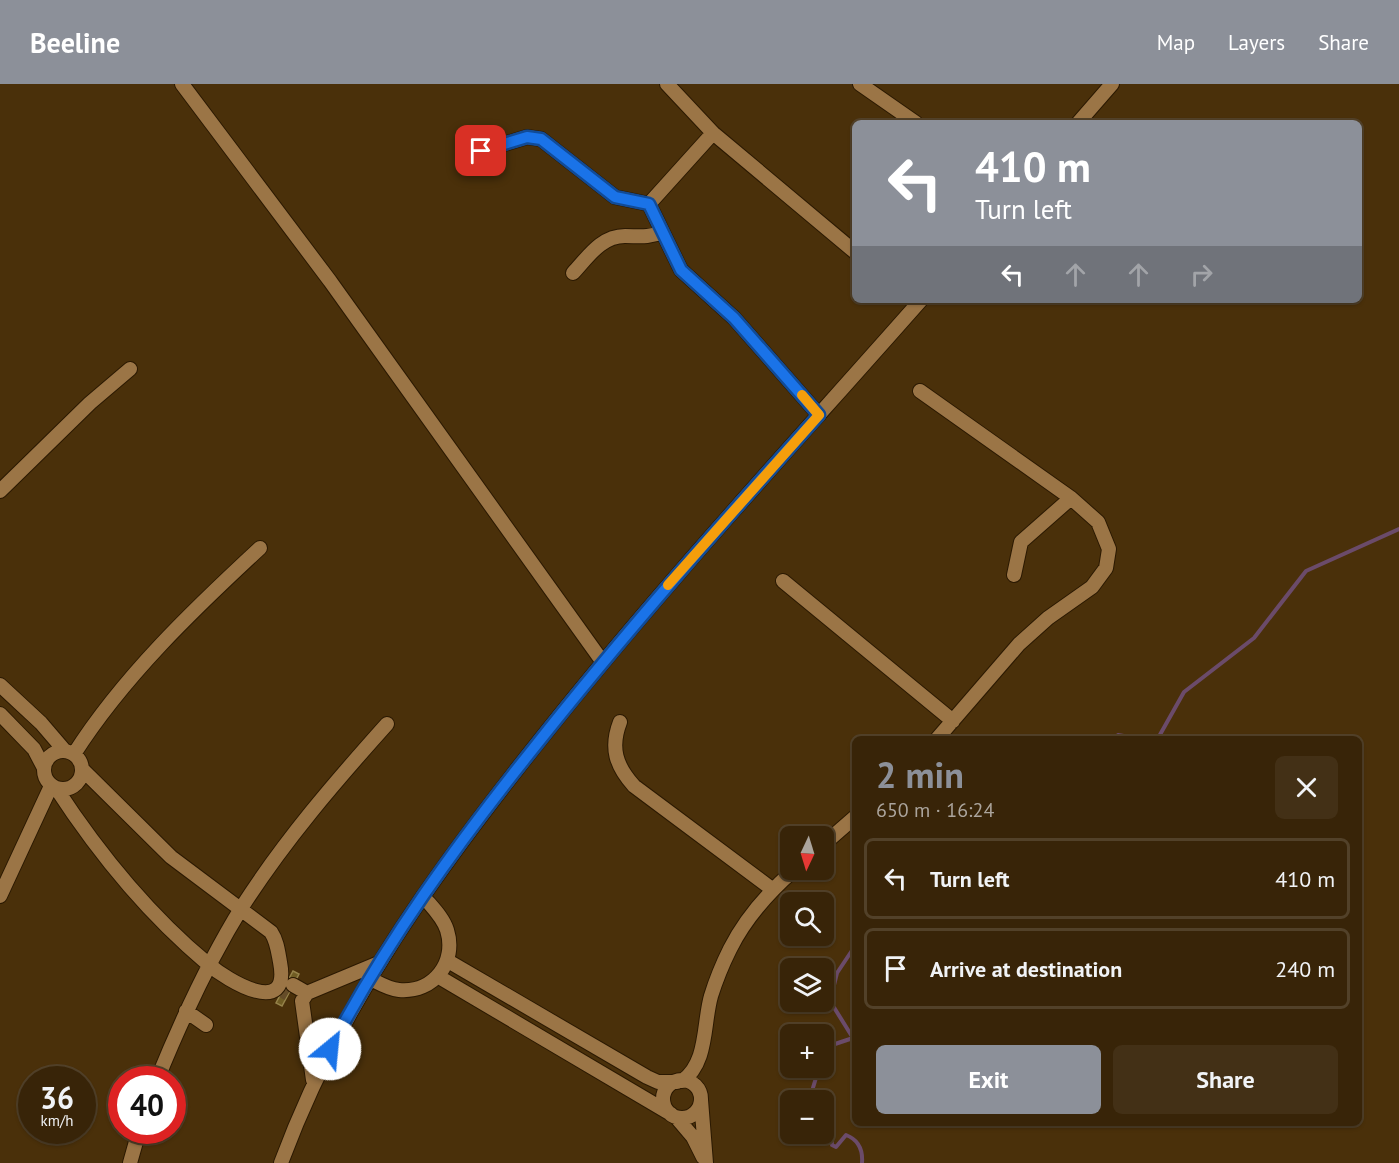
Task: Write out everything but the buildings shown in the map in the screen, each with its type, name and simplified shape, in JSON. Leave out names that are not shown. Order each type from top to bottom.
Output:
[{"type":"street","points":[[182,84],[343,300],[602,661]]},
{"type":"street","points":[[667,84],[712,133],[852,250]]},
{"type":"street","points":[[860,84],[912,120]]},
{"type":"street","points":[[1081,120],[1112,84]]},
{"type":"street","points":[[649,204],[712,133]]},
{"type":"street","points":[[481,151],[527,137],[541,139],[615,197],[649,204]]},
{"type":"street","points":[[649,204],[681,270],[734,318],[819,415]]},
{"type":"street","points":[[573,273],[602,242],[610,238],[652,236],[662,231]]},
{"type":"street","points":[[281,1163],[314,1080],[369,978],[461,839],[602,661],[915,303]]},
{"type":"street","points":[[0,491],[90,403],[130,369]]},
{"type":"street","points":[[920,391],[1071,498],[1098,522],[1106,536],[1109,549],[1106,568],[1092,587],[1048,618],[1018,644],[940,736]]},
{"type":"street","points":[[1014,575],[1020,542],[1071,498]]},
{"type":"street","points":[[44,768],[49,757],[70,753],[132,678],[222,583],[260,548]]},
{"type":"street","points":[[783,581],[953,721]]},
{"type":"street","points":[[0,685],[41,723],[82,769],[171,857],[218,894],[242,908],[274,937],[285,986],[304,997]]},
{"type":"street","points":[[0,714],[34,750],[44,768],[45,778],[93,842],[125,882],[177,936],[210,966],[260,993],[272,992],[285,986]]},
{"type":"street","points":[[620,722],[615,736],[614,753],[634,786],[772,889]]},
{"type":"street","points":[[163,1066],[186,1011],[242,908],[319,800],[387,724]]},
{"type":"street","points":[[54,787],[62,790],[74,786],[82,769]]},
{"type":"street","points":[[0,896],[54,787]]},
{"type":"street","points":[[834,835],[852,820]]},
{"type":"street","points":[[705,1163],[693,1137],[673,1116],[663,1099],[667,1088],[694,1073],[701,1052],[711,997],[731,947],[772,889],[782,880]]},
{"type":"street","points":[[369,978],[401,990],[423,986],[439,976],[448,961],[447,928],[423,896]]},
{"type":"street","points":[[439,976],[673,1116],[693,1115],[700,1097],[693,1084],[680,1081],[658,1082],[647,1077],[448,961]]},
{"type":"street","points":[[304,997],[379,963]]},
{"type":"street","points":[[304,997],[314,1080]]},
{"type":"street","points":[[186,1011],[206,1025]]},
{"type":"street","points":[[701,1052],[700,1097],[705,1163]]},
{"type":"street","points":[[130,1163],[135,1144]]},
{"type":"waterway","points":[[1159,736],[1184,692],[1254,638],[1306,571],[1399,529]]},
{"type":"waterway","points":[[1117,736],[1124,736]]},
{"type":"waterway","points":[[852,950],[837,973],[830,1001],[852,1036]]},
{"type":"waterway","points":[[834,1044],[852,1038]]},
{"type":"waterway","points":[[812,1090],[816,1078]]},
{"type":"waterway","points":[[832,1144],[836,1147],[846,1135],[850,1137],[859,1146],[862,1163]]},
{"type":"tunnel","points":[[283,991],[288,994]]},
{"type":"slow traffic","points":[[668,585],[819,415],[802,395]]},
{"type":"route","points":[[330,1049],[369,978],[461,839],[602,661],[819,415],[734,318],[681,270],[649,204],[615,197],[541,139],[527,137],[481,151]]}]
